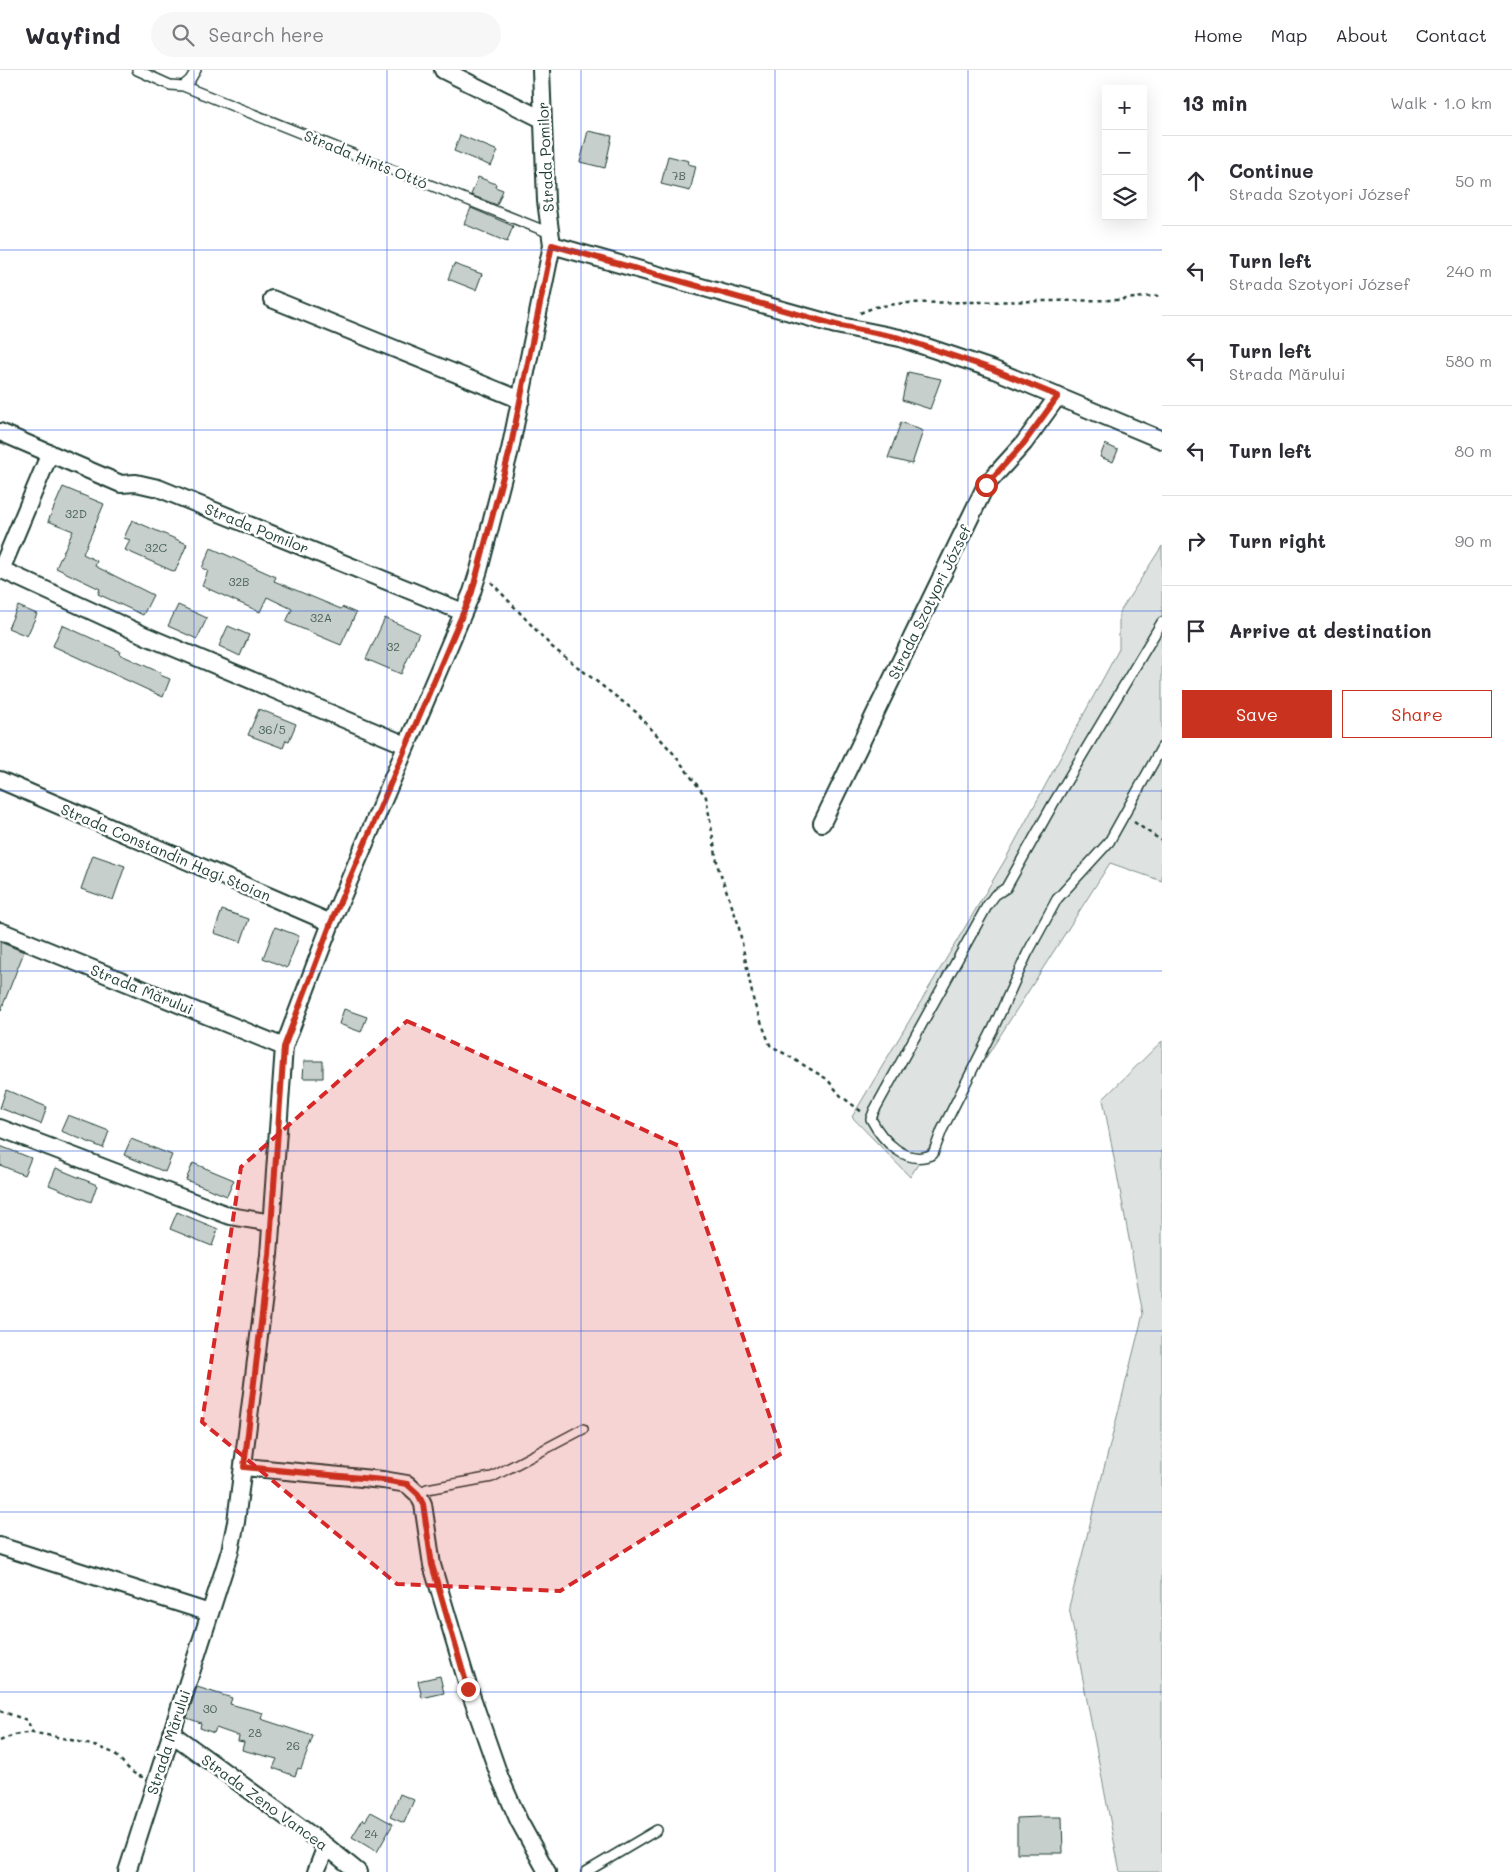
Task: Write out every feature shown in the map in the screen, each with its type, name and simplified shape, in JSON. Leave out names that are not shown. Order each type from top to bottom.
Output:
[{"type":"street","points":[[443,70],[542,119]]},
{"type":"street","name":"Strada Pomilor","points":[[542,70],[546,201],[551,239]]},
{"type":"street","points":[[551,239],[836,325],[900,338],[992,369],[1162,440]]},
{"type":"street","name":"Strada Mărului","points":[[127,1872],[230,1551],[244,1467],[272,1223],[284,1047],[331,923],[480,570],[521,400],[551,239]]},
{"type":"street","points":[[272,299],[521,400]]},
{"type":"street","name":"Strada Szotyori József","points":[[822,823],[986,485],[1024,443],[1058,396]]},
{"type":"street","name":"Strada Pomilor","points":[[0,432],[121,484],[136,483],[158,488],[463,612]]},
{"type":"street","points":[[50,453],[1,569],[146,636],[406,745]]},
{"type":"street","name":"Strada Constandin Hagi Stoian","points":[[0,780],[331,923]]},
{"type":"street","name":"Strada Mărului","points":[[0,932],[284,1047]]},
{"type":"street","points":[[0,1128],[230,1216],[272,1223]]},
{"type":"street","points":[[244,1467],[383,1480],[407,1484],[418,1494],[423,1504],[432,1565],[468,1689],[500,1778],[519,1821],[547,1872]]},
{"type":"street","points":[[0,1546],[210,1613]]},
{"type":"street","name":"Strada Zeno Vancea","points":[[171,1733],[326,1846],[358,1872]]},
{"type":"street","points":[[316,1872],[326,1846]]},
{"type":"lane","name":"Strada Hints Ottó","points":[[136,70],[170,85],[182,86],[551,239]]},
{"type":"lane","points":[[182,86],[190,80],[196,70]]},
{"type":"lane","points":[[1162,622],[1053,804],[1016,872],[1006,888],[995,895],[987,906],[871,1119],[879,1134],[895,1149],[914,1158],[925,1158],[933,1154],[942,1130],[993,1029],[1027,954],[1057,899],[1109,842],[1162,747]]},
{"type":"lane","points":[[418,1494],[427,1489],[492,1477],[583,1429]]},
{"type":"lane","points":[[586,1872],[657,1830]]},
{"type":"path","points":[[858,314],[875,307],[904,303],[1116,300],[1162,295]]},
{"type":"path","points":[[480,570],[552,647],[636,712],[674,754],[706,797],[718,867],[738,923],[754,1002],[770,1045],[784,1056],[826,1079],[841,1096],[871,1119]]},
{"type":"path","points":[[1124,816],[1162,841]]},
{"type":"path","points":[[0,1712],[27,1720],[33,1733]]},
{"type":"path","points":[[0,1741],[12,1735],[33,1733],[112,1753],[139,1777],[156,1779]]},
{"type":"highlighted area","points":[[407,1021],[679,1146],[782,1453],[560,1591],[397,1584],[202,1422],[241,1167]]},
{"type":"shaded area","points":[[1162,546],[1162,881],[1110,863],[910,1177],[852,1117],[1005,860],[1119,649],[1119,613]]},
{"type":"shaded area","points":[[1162,1041],[1162,1872],[1120,1872],[1069,1607],[1143,1314],[1103,1099]]},
{"type":"building","points":[[588,131],[612,136],[605,168],[580,162]]},
{"type":"building","points":[[460,135],[498,151],[491,166],[454,151]]},
{"type":"building","points":[[668,156],[689,161],[688,164],[696,166],[690,191],[661,184]]},
{"type":"building","points":[[478,177],[496,184],[495,187],[503,190],[497,205],[471,195]]},
{"type":"building","points":[[471,208],[513,226],[507,242],[464,224]]},
{"type":"building","points":[[454,264],[482,274],[476,290],[448,279]]},
{"type":"building","points":[[908,372],[941,379],[930,409],[902,400]]},
{"type":"building","points":[[901,422],[923,431],[912,464],[888,458]]},
{"type":"building","points":[[1105,444],[1118,450],[1113,462],[1100,457]]},
{"type":"building","points":[[63,487],[104,504],[83,554],[97,561],[95,566],[153,595],[143,615],[98,594],[100,589],[56,568],[73,531],[48,521]]},
{"type":"building","points":[[132,520],[187,544],[175,572],[125,550],[130,540],[124,538]]},
{"type":"building","points":[[211,548],[276,577],[274,581],[341,609],[342,607],[356,613],[341,645],[286,622],[292,609],[267,597],[260,612],[202,586],[208,571],[202,568]]},
{"type":"building","points":[[178,605],[207,618],[197,639],[168,626]]},
{"type":"building","points":[[18,606],[37,614],[27,636],[8,628]]},
{"type":"building","points":[[385,618],[419,633],[401,674],[366,659]]},
{"type":"building","points":[[62,625],[120,651],[119,654],[170,679],[163,697],[53,646]]},
{"type":"building","points":[[228,626],[249,635],[240,656],[219,646]]},
{"type":"building","points":[[259,709],[296,724],[289,741],[286,740],[283,748],[248,735]]},
{"type":"building","points":[[93,855],[125,866],[113,900],[81,889]]},
{"type":"building","points":[[222,910],[249,919],[241,942],[214,933]]},
{"type":"building","points":[[275,927],[299,936],[287,968],[263,958]]},
{"type":"building","points":[[0,942],[24,952],[1,1010],[0,1010]]},
{"type":"building","points":[[344,1009],[367,1017],[361,1032],[339,1024]]},
{"type":"building","points":[[304,1061],[323,1061],[323,1078],[303,1078]]},
{"type":"building","points":[[6,1090],[47,1107],[41,1124],[0,1108]]},
{"type":"building","points":[[68,1115],[109,1131],[103,1148],[61,1131]]},
{"type":"building","points":[[131,1139],[172,1155],[165,1172],[124,1155]]},
{"type":"building","points":[[0,1146],[31,1158],[24,1175],[0,1165]]},
{"type":"building","points":[[193,1163],[234,1180],[227,1196],[186,1180]]},
{"type":"building","points":[[56,1168],[97,1185],[91,1202],[49,1185]]},
{"type":"building","points":[[177,1212],[218,1229],[212,1246],[170,1229]]},
{"type":"building","points":[[440,1676],[444,1693],[422,1698],[418,1681]]},
{"type":"building","points":[[197,1687],[232,1698],[230,1704],[263,1713],[261,1719],[313,1736],[301,1769],[298,1768],[295,1776],[273,1768],[277,1759],[242,1750],[244,1742],[238,1741],[239,1736],[216,1728],[214,1733],[200,1728],[201,1723],[187,1718]]},
{"type":"building","points":[[400,1794],[414,1800],[404,1823],[390,1817]]},
{"type":"building","points":[[371,1812],[393,1824],[377,1852],[352,1837],[363,1819],[365,1821]]},
{"type":"building","points":[[1062,1817],[1063,1853],[1017,1853],[1017,1818]]},
{"type":"route","points":[[468,1689],[432,1565],[423,1504],[418,1494],[407,1484],[383,1480],[244,1467],[269,1255],[284,1047],[331,923],[480,570],[510,450],[552,245],[836,325],[900,338],[992,369],[1058,396],[1024,443],[986,485]]}]
